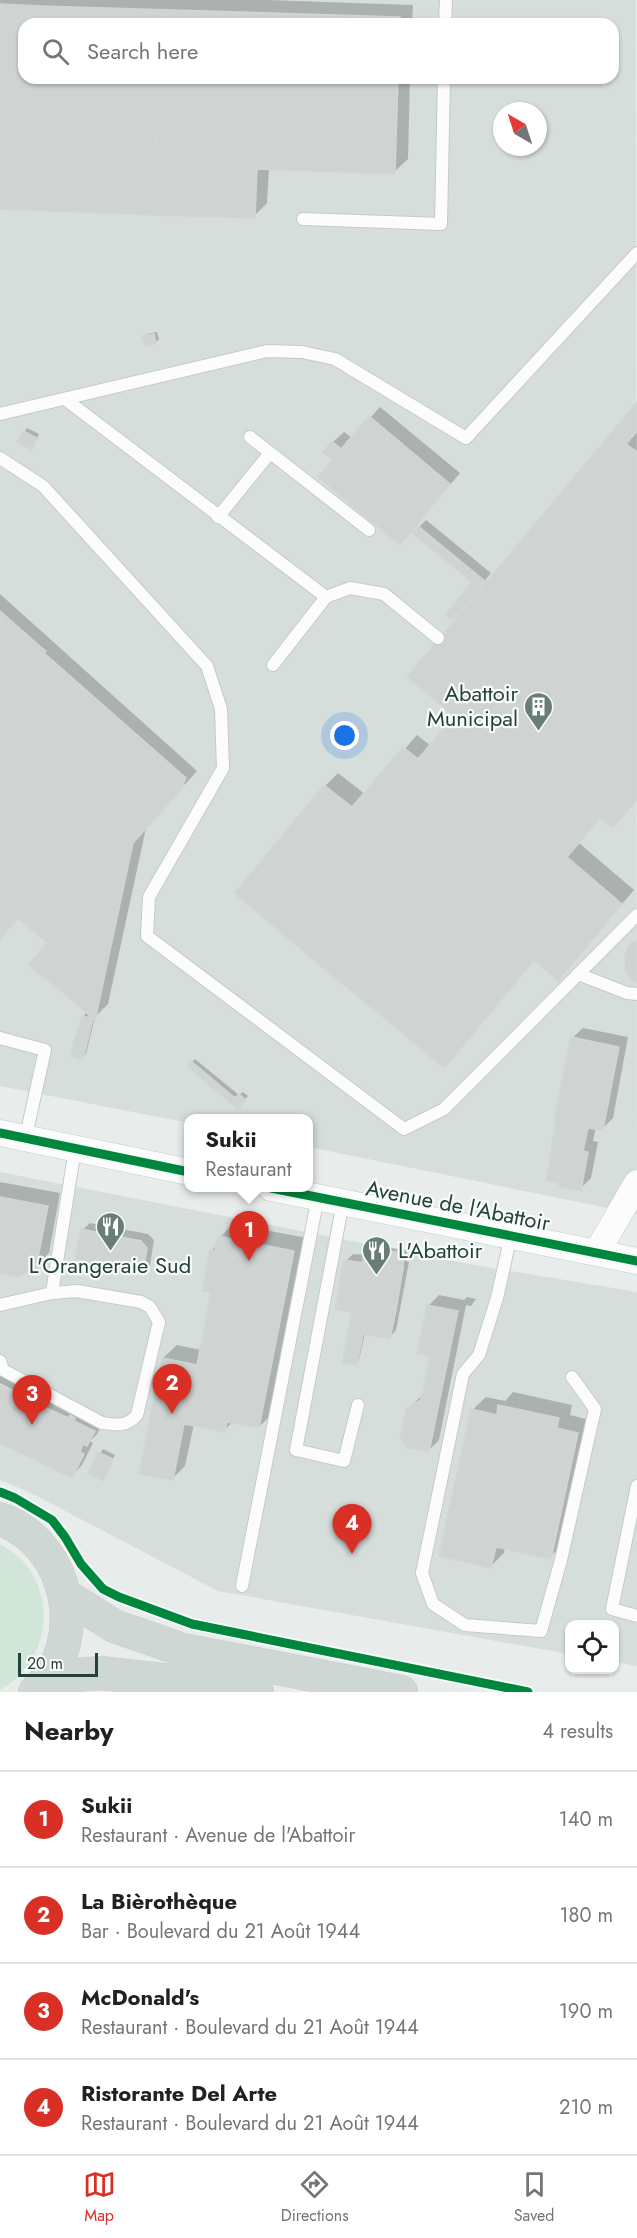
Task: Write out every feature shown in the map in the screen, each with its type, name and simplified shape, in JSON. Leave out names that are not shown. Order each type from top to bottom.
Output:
[{"type":"main road","points":[[0,1519],[12,1523],[37,1541],[55,1566],[66,1595],[66,1630],[56,1664],[37,1691]]},
{"type":"main road","points":[[66,1595],[114,1626],[183,1650],[401,1692]]},
{"type":"main road","points":[[37,1691],[77,1676],[101,1673],[257,1692]]},
{"type":"street","points":[[0,1133],[25,1140],[184,1171]]},
{"type":"street","points":[[597,1252],[637,1183]]},
{"type":"street","name":"Avenue de l'Abattoir","points":[[292,1192],[637,1261]]},
{"type":"lane","points":[[445,18],[446,0]]},
{"type":"lane","points":[[303,219],[441,224],[444,84]]},
{"type":"lane","points":[[0,414],[267,351],[302,352],[335,359],[466,438],[637,253]]},
{"type":"lane","points":[[65,399],[326,597]]},
{"type":"lane","points":[[250,437],[369,530]]},
{"type":"lane","points":[[218,517],[270,453]]},
{"type":"lane","points":[[0,458],[43,486],[207,666],[220,709],[223,768],[149,897],[147,936],[404,1129],[444,1109],[637,915]]},
{"type":"lane","points":[[273,665],[326,597],[350,588],[384,594],[438,638]]},
{"type":"lane","points":[[579,974],[627,993],[637,994]]},
{"type":"lane","points":[[0,1038],[45,1050],[25,1140]]},
{"type":"lane","points":[[52,1293],[75,1149]]},
{"type":"lane","points":[[242,1586],[318,1197]]},
{"type":"lane","points":[[343,1202],[296,1450],[345,1461],[358,1405]]},
{"type":"lane","points":[[511,1235],[497,1298],[479,1355],[463,1374],[422,1573],[433,1604],[465,1625],[541,1631],[561,1560],[595,1409],[572,1377]]},
{"type":"lane","points":[[0,1305],[52,1293],[77,1291],[141,1302],[150,1307],[159,1322],[137,1415],[132,1421],[119,1425],[102,1423],[3,1370],[0,1361]]},
{"type":"lane","points":[[637,1486],[612,1610],[637,1616]]},
{"type":"shaded area","points":[[0,0],[636,0],[637,1214],[313,1148],[313,1114],[184,1114],[184,1122],[0,1086]]},
{"type":"shaded area","points":[[0,1172],[469,1264],[637,1292],[637,1666],[619,1663],[619,1620],[565,1620],[565,1653],[218,1591],[29,1492],[0,1480]]},
{"type":"green space","points":[[0,1544],[17,1555],[30,1570],[42,1599],[44,1614],[43,1630],[32,1660],[20,1676],[0,1690]]},
{"type":"building","points":[[0,4],[40,6],[39,18],[18,18],[18,84],[159,84],[153,215],[0,209]]},
{"type":"building","points":[[40,6],[400,17],[400,18],[39,18]]},
{"type":"building","points":[[159,84],[398,84],[395,174],[257,169],[255,218],[153,215]]},
{"type":"building","points":[[154,334],[156,343],[145,346],[142,336]]},
{"type":"building","name":"Abattoir Municipal","points":[[637,402],[637,431],[626,444],[637,452],[637,799],[613,828],[600,818],[567,857],[622,904],[558,981],[534,960],[458,1052],[395,998],[381,1015],[373,1009],[387,992],[363,972],[348,988],[335,978],[350,961],[248,877],[324,785],[352,807],[403,747],[418,759],[454,716],[407,677]]},
{"type":"building","points":[[369,416],[450,484],[400,545],[340,495],[347,485],[326,468],[333,460],[323,452],[332,441],[341,449]]},
{"type":"building","points":[[23,431],[37,438],[32,450],[17,442]]},
{"type":"building","points":[[326,468],[347,485],[340,495],[318,477]]},
{"type":"building","points":[[418,526],[485,581],[452,620],[445,615],[472,582],[412,533]]},
{"type":"building","points":[[0,611],[46,651],[44,653],[186,778],[183,784],[0,619]]},
{"type":"building","points":[[0,619],[185,785],[133,843],[95,1021],[28,965],[47,943],[18,918],[0,939]]},
{"type":"building","points":[[248,877],[350,961],[335,978],[234,893]]},
{"type":"building","points":[[637,939],[637,983],[631,979],[626,970],[625,957],[628,947]]},
{"type":"building","points":[[363,972],[387,992],[373,1009],[348,988]]},
{"type":"building","points":[[395,998],[458,1052],[444,1068],[381,1015]]},
{"type":"building","points":[[82,1016],[93,1018],[88,1039],[76,1036]]},
{"type":"building","points":[[75,1036],[88,1039],[83,1059],[71,1056]]},
{"type":"building","points":[[571,1037],[619,1047],[603,1130],[588,1128],[583,1151],[588,1152],[581,1191],[559,1186],[560,1183],[546,1180],[556,1122],[554,1122]]},
{"type":"building","points":[[191,1061],[235,1098],[239,1094],[246,1100],[238,1109],[187,1066]]},
{"type":"building","points":[[0,1197],[48,1206],[36,1268],[17,1277],[0,1273]]},
{"type":"building","points":[[81,1229],[141,1241],[147,1248],[143,1274],[75,1259]]},
{"type":"building","points":[[218,1236],[294,1251],[259,1428],[227,1422],[225,1432],[184,1424],[173,1480],[139,1474],[162,1358],[197,1365],[211,1293],[202,1291],[210,1250],[215,1251]]},
{"type":"building","points":[[365,1248],[404,1253],[403,1269],[362,1263]]},
{"type":"building","points":[[344,1260],[403,1269],[396,1310],[369,1304],[363,1334],[348,1331],[352,1313],[335,1309]]},
{"type":"building","points":[[369,1304],[396,1310],[390,1339],[363,1334]]},
{"type":"building","points":[[427,1305],[458,1311],[429,1452],[408,1448],[400,1437],[406,1408],[421,1400],[430,1356],[417,1354]]},
{"type":"building","points":[[348,1331],[363,1334],[357,1365],[342,1363]]},
{"type":"building","points":[[0,1385],[29,1399],[30,1396],[35,1399],[34,1402],[68,1418],[70,1415],[75,1418],[74,1421],[95,1431],[87,1446],[83,1444],[80,1452],[84,1454],[72,1478],[0,1443]]},
{"type":"building","points":[[498,1405],[559,1418],[557,1428],[578,1433],[551,1559],[496,1547],[491,1568],[439,1556],[471,1409],[497,1415]]},
{"type":"building","points":[[98,1452],[113,1459],[103,1481],[88,1473]]},
{"type":"cycle path","points":[[0,1133],[184,1171]]},
{"type":"cycle path","points":[[291,1192],[637,1261]]},
{"type":"cycle path","points":[[0,1492],[15,1498],[52,1520],[81,1564],[103,1589],[119,1597],[192,1624],[528,1692]]},
{"type":"place","name":"Abattoir Municipal","points":[[539,732]]},
{"type":"place","name":"L'Orangeraie Sud","points":[[110,1252]]},
{"type":"place","name":"Sukii","points":[[249,1261]]},
{"type":"place","name":"L'Abattoir","points":[[377,1276]]},
{"type":"place","name":"La Bièrothèque","points":[[172,1414]]},
{"type":"place","name":"McDonald's","points":[[32,1425]]},
{"type":"place","name":"Ristorante Del Arte","points":[[352,1554]]}]
